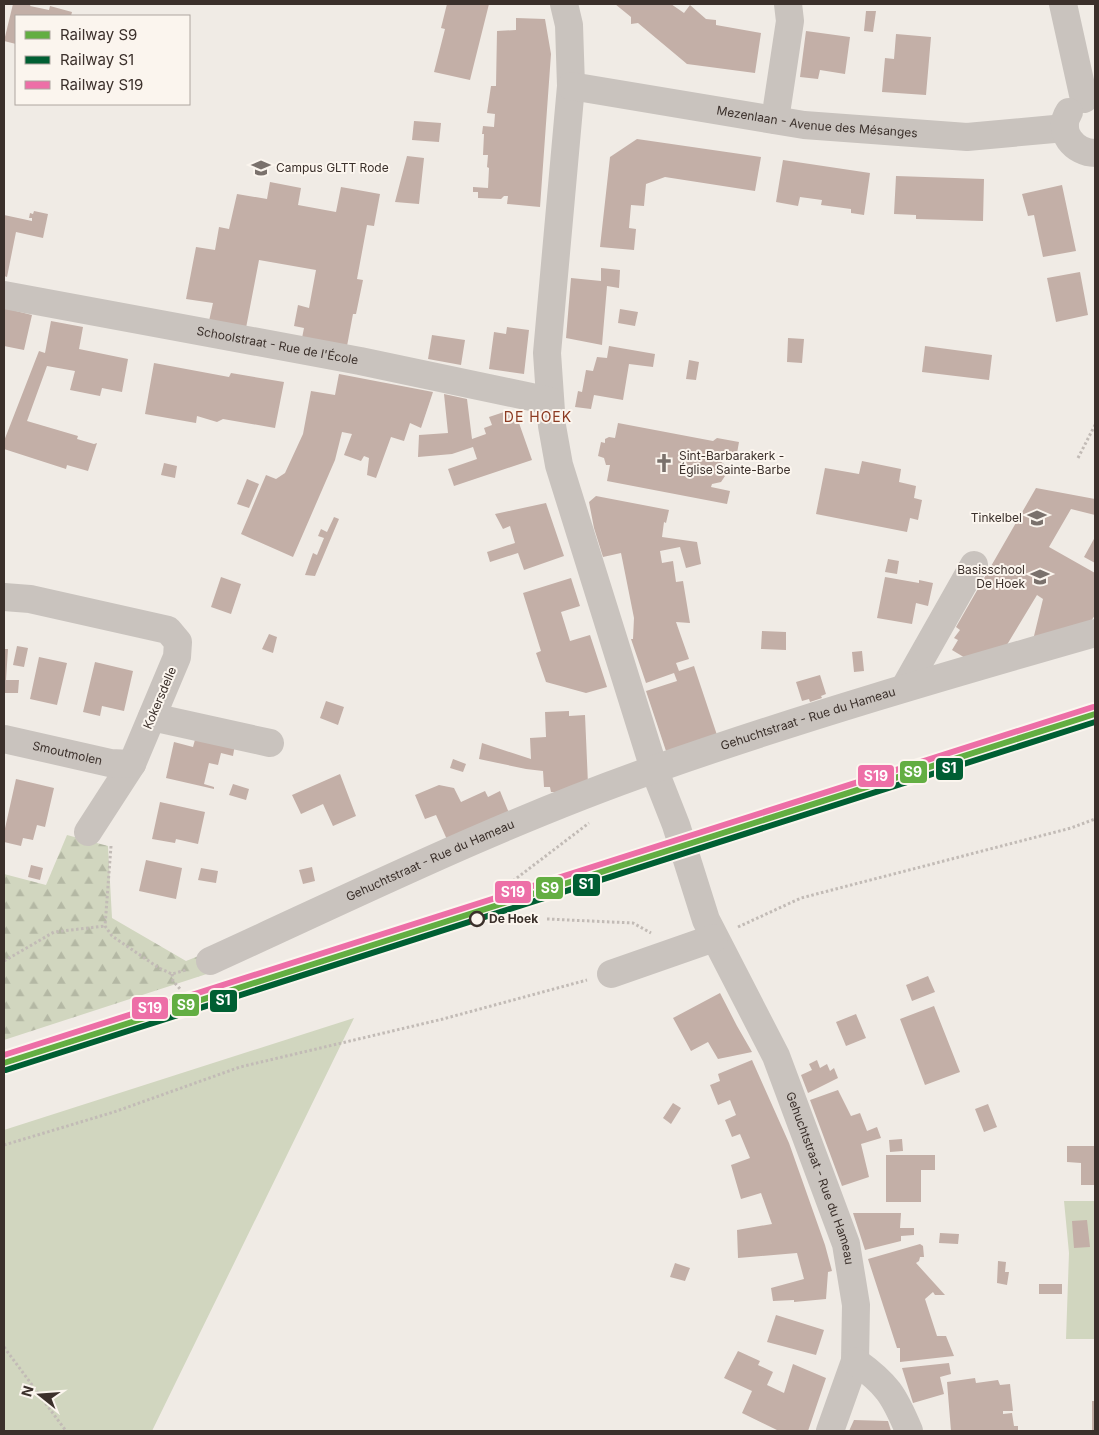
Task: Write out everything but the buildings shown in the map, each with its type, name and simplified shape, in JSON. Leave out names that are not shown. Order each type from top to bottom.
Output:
[{"type":"street","name":"Gehuchtstraat - Rue du Hameau","points":[[564,4],[569,26],[571,86],[547,353],[552,426],[564,482],[654,769],[676,825],[710,929],[776,1056],[846,1244],[856,1305],[855,1361],[830,1431]]},
{"type":"street","points":[[775,120],[790,21],[788,4]]},
{"type":"street","points":[[1063,4],[1090,98],[1074,105],[1066,116],[1065,128],[1068,139],[1076,148],[1086,153],[1095,153]]},
{"type":"street","name":"Mezenlaan - Avenue des Mésanges","points":[[571,86],[804,125],[967,137],[1065,128]]},
{"type":"street","name":"Schoolstraat - Rue de l'École","points":[[4,295],[360,361],[550,401]]},
{"type":"street","name":"Gehuchtstraat - Rue du Hameau","points":[[905,687],[974,565]]},
{"type":"street","name":"Kokersdelle","points":[[4,597],[30,599],[168,630],[178,642],[178,657],[132,764],[88,832]]},
{"type":"street","name":"Gehuchtstraat - Rue du Hameau","points":[[210,961],[526,819],[654,769],[905,687],[1095,633]]},
{"type":"street","points":[[152,716],[270,743]]},
{"type":"street","name":"Smoutmolen","points":[[4,739],[110,763],[132,764]]},
{"type":"street","points":[[611,974],[710,929]]},
{"type":"street","points":[[855,1361],[873,1374],[889,1390],[909,1431]]},
{"type":"path","points":[[1078,458],[1095,425]]},
{"type":"path","points":[[505,887],[597,817]]},
{"type":"path","points":[[710,929],[800,898],[1070,828],[1095,819]]},
{"type":"path","points":[[112,844],[105,926],[112,936],[159,968],[172,974],[173,981],[181,990]]},
{"type":"path","points":[[547,920],[633,923],[659,938]]},
{"type":"path","points":[[4,961],[54,932],[105,926]]},
{"type":"path","points":[[4,1145],[114,1112],[240,1067],[443,1019],[611,974]]},
{"type":"path","points":[[4,1347],[66,1431]]},
{"type":"green space","points":[[67,835],[108,846],[112,918],[186,961],[211,951],[219,970],[4,1040],[4,874],[46,885]]},
{"type":"green space","points":[[354,1018],[152,1431],[4,1431],[4,1130]]},
{"type":"green space","points":[[1064,1201],[1095,1201],[1095,1339],[1066,1339],[1069,1253]]},
{"type":"rail line","name":"S19","points":[[4,1055],[1093,707]]},
{"type":"rail line","name":"S9","points":[[4,1063],[1095,714]]},
{"type":"rail line","name":"S1","points":[[6,1070],[1095,722]]},
{"type":"place","name":"Campus GLTT Rode","points":[[261,168]]},
{"type":"place","name":"Sint-Barbarakerk - Église Sainte-Barbe","points":[[664,463]]},
{"type":"place","name":"Tinkelbel","points":[[1037,518]]},
{"type":"place","name":"Basisschool De Hoek","points":[[1040,577]]},
{"type":"place","name":"De Hoek","points":[[477,919]]},
{"type":"district","name":"DE HOEK","points":[[538,417]]}]
